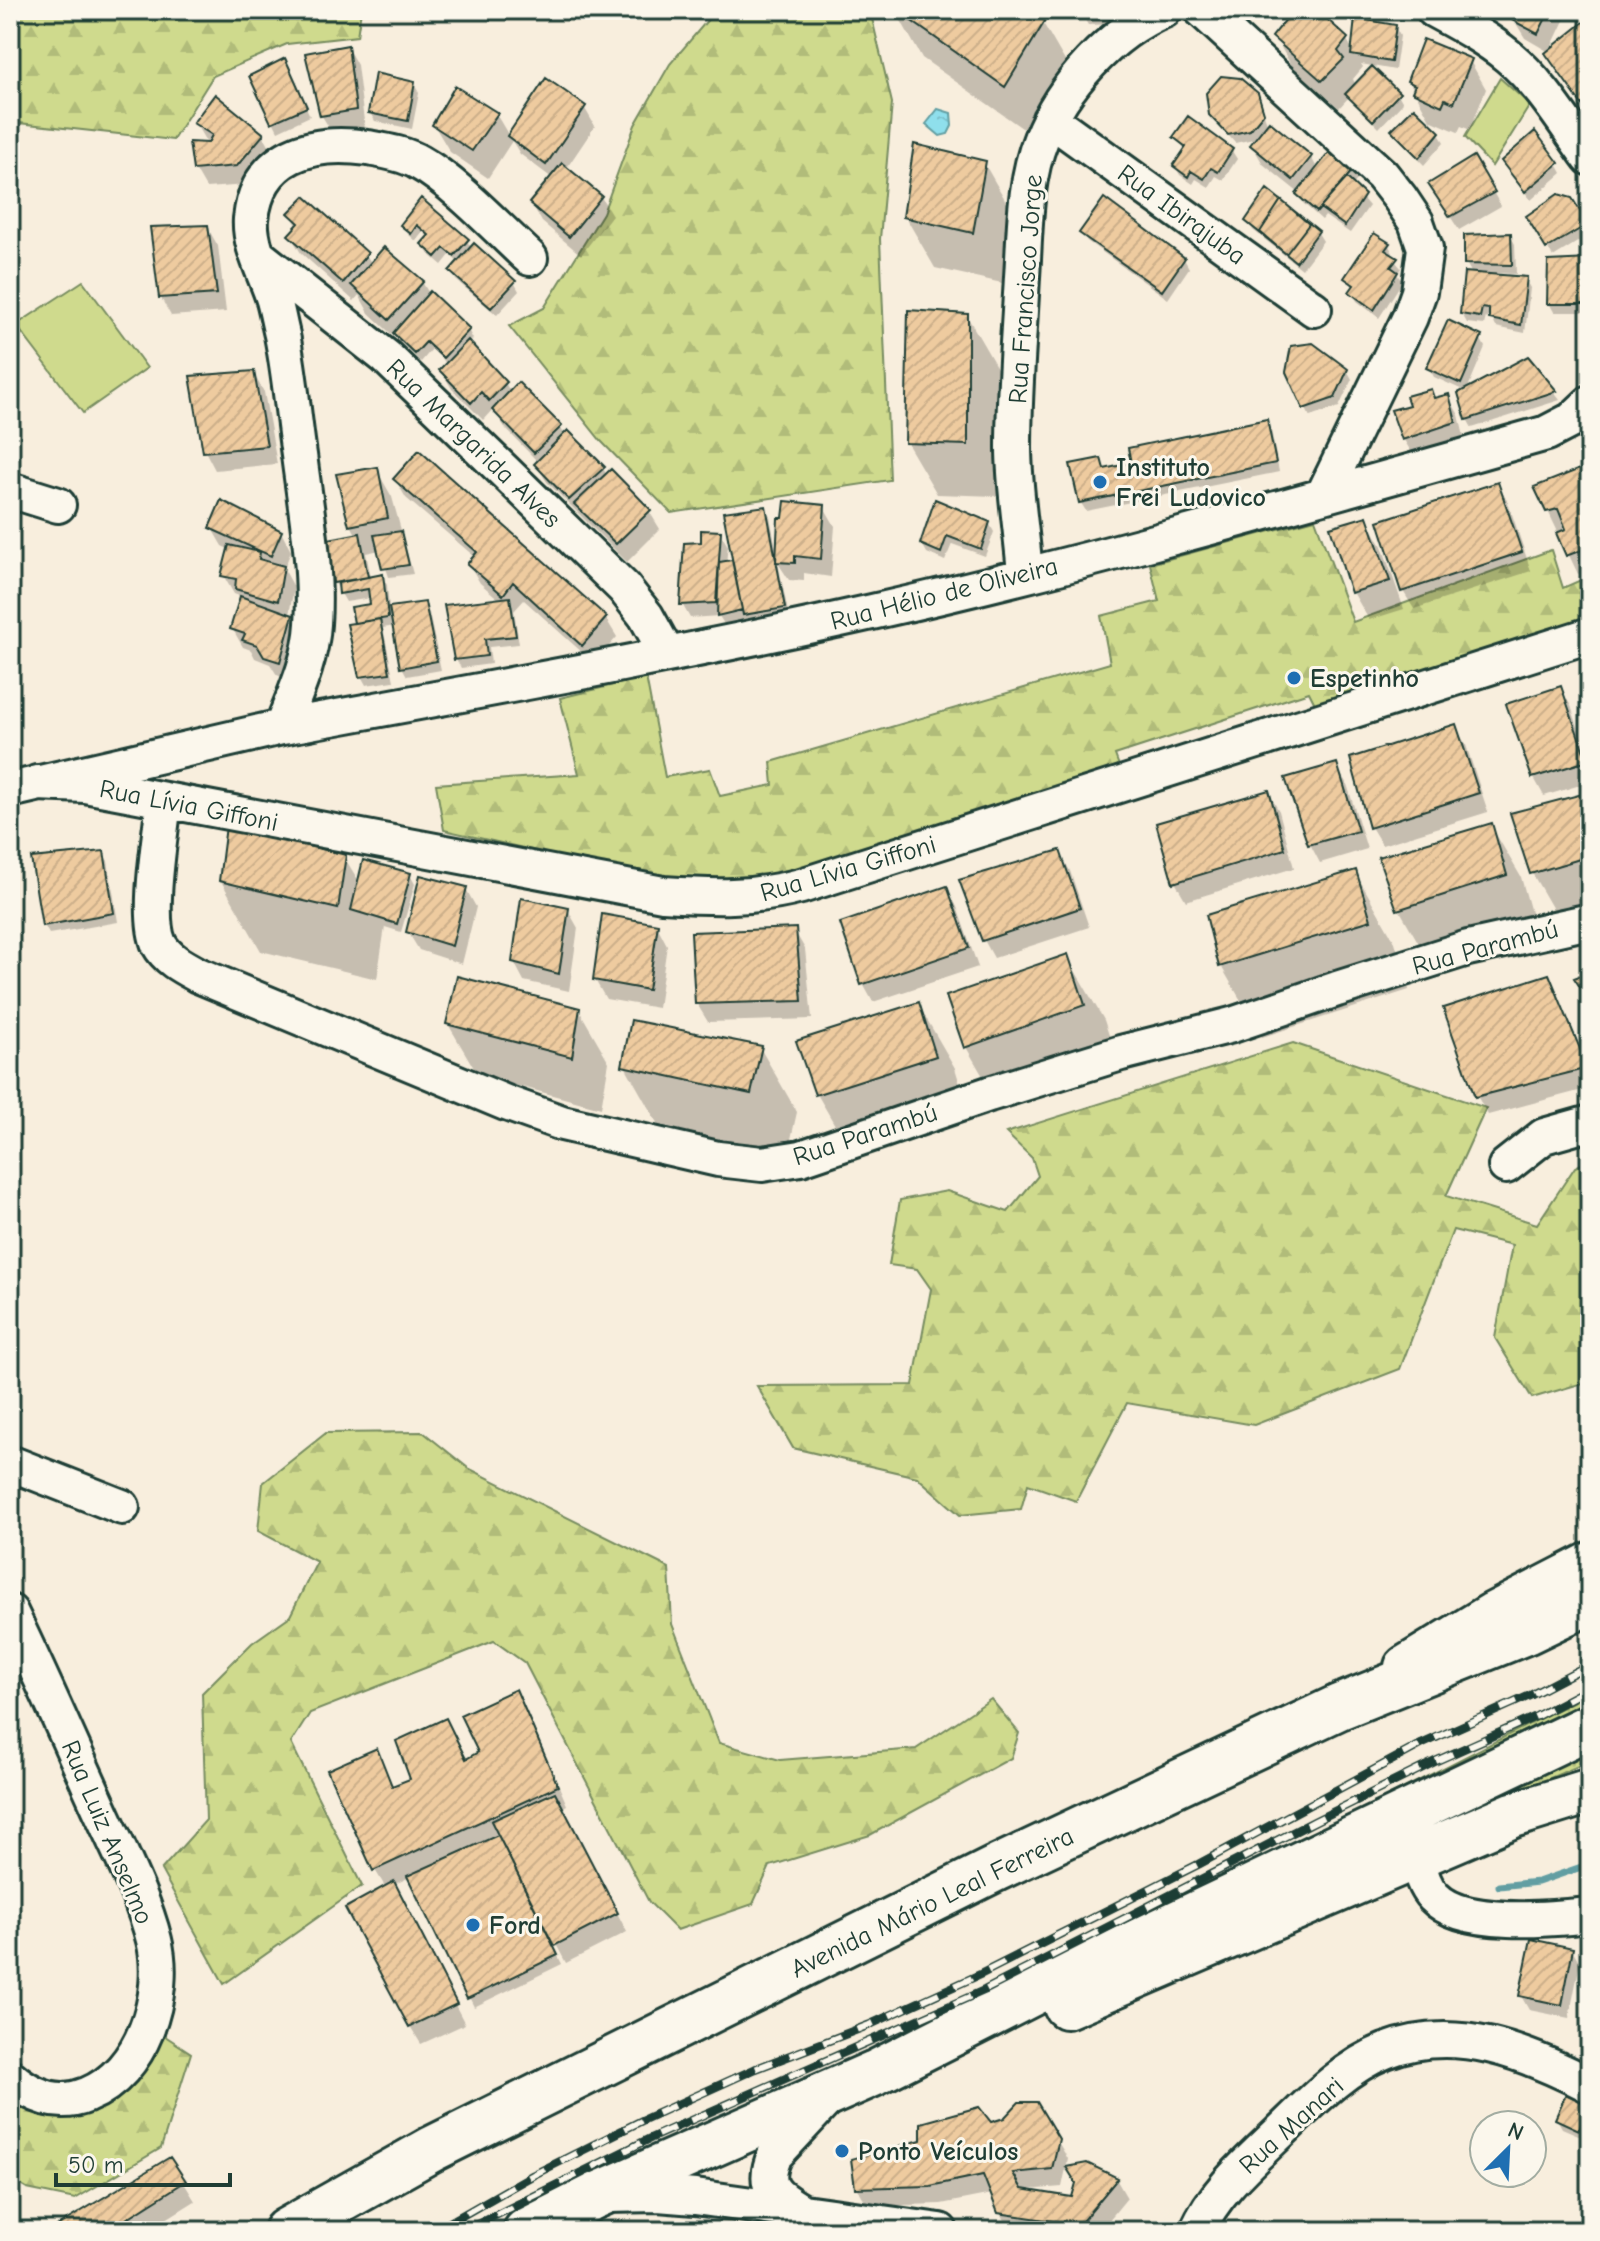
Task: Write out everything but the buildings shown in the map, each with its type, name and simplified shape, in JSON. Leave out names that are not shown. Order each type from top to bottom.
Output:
[{"type":"highway","name":"Avenida Mário Leal Ferreira","points":[[286,2231],[432,2149],[995,1869],[1339,1707],[1528,1631],[1590,1601]]},
{"type":"highway","points":[[526,2231],[595,2196],[856,2082],[1085,1966],[1590,1726]]},
{"type":"highway","points":[[856,2082],[1076,2002],[1513,1815],[1590,1791]]},
{"type":"main road","points":[[1339,1707],[1493,1614],[1590,1564]]},
{"type":"main road","points":[[1513,1815],[1590,1780]]},
{"type":"street","name":"Rua Francisco Jorge","points":[[1025,574],[1014,449],[1027,200],[1035,159],[1050,119],[1063,97],[1107,48],[1139,22],[1164,10]]},
{"type":"street","points":[[1202,10],[1382,175],[1416,222],[1425,248],[1419,292],[1410,317],[1323,496]]},
{"type":"street","points":[[1434,10],[1481,36],[1510,57],[1530,78],[1590,158]]},
{"type":"street","name":"Rua Ibirajuba","points":[[1050,119],[1314,309]]},
{"type":"street","points":[[282,727],[307,662],[313,624],[313,592],[310,535],[284,345],[274,301],[257,254],[251,222],[255,198],[266,176],[282,160],[306,149],[343,145],[389,151],[419,162],[530,258]]},
{"type":"street","name":"Rua Margarida Alves","points":[[257,254],[386,357],[515,481],[624,588],[646,616],[667,654]]},
{"type":"street","name":"Rua Hélio de Oliveira","points":[[24,787],[282,727],[872,612],[1323,496],[1547,433],[1572,420],[1590,403]]},
{"type":"street","points":[[10,490],[58,505]]},
{"type":"street","name":"Rua Lívia Giffoni","points":[[24,787],[85,785],[663,894],[735,898],[801,886],[1590,635]]},
{"type":"street","name":"Rua Parambú","points":[[164,800],[153,917],[159,943],[174,962],[198,975],[506,1103],[562,1123],[718,1159],[762,1164],[801,1158],[989,1094],[1121,1053],[1232,1025],[1468,948],[1590,921]]},
{"type":"street","points":[[1506,1166],[1544,1136],[1590,1123]]},
{"type":"street","points":[[10,1463],[122,1507]]},
{"type":"street","name":"Rua Luiz Anselmo","points":[[10,1612],[136,1889],[155,1942],[158,1978],[149,2025],[127,2066],[101,2090],[75,2100],[54,2100],[26,2090],[10,2077]]},
{"type":"street","points":[[1418,1858],[1422,1881],[1435,1899],[1451,1908],[1516,1921],[1590,1915]]},
{"type":"street","name":"Rua Manari","points":[[1197,2231],[1214,2201],[1234,2177],[1321,2093],[1384,2051],[1418,2041],[1461,2041],[1502,2046],[1590,2085]]},
{"type":"street","points":[[799,2210],[773,2192],[768,2180],[770,2167],[783,2146],[856,2082]]},
{"type":"street","points":[[595,2196],[658,2194],[799,2210],[940,2231]]},
{"type":"green space","points":[[14,10],[361,10],[357,36],[287,44],[213,76],[173,140],[10,122],[10,26]]},
{"type":"green space","points":[[716,10],[870,10],[892,103],[880,239],[890,480],[671,513],[601,441],[509,326],[544,308],[603,213],[635,125],[670,64]]},
{"type":"green space","points":[[1500,78],[1530,105],[1492,166],[1465,137]]},
{"type":"green space","points":[[83,281],[147,368],[83,413],[16,325]]},
{"type":"green space","points":[[1315,519],[1353,622],[1551,550],[1563,588],[1590,576],[1590,626],[1318,710],[1309,692],[1115,755],[1122,774],[756,886],[661,879],[444,830],[436,784],[579,774],[560,698],[646,677],[665,777],[710,769],[720,796],[773,785],[771,762],[1110,663],[1101,616],[1159,601],[1150,564]]},
{"type":"green space","points":[[1293,1043],[1486,1108],[1446,1196],[1537,1224],[1575,1167],[1590,1160],[1590,1381],[1532,1398],[1495,1338],[1512,1245],[1453,1230],[1400,1369],[1254,1425],[1127,1403],[1076,1501],[1028,1484],[1021,1509],[960,1515],[917,1477],[793,1448],[757,1386],[913,1385],[931,1289],[917,1269],[889,1265],[900,1200],[947,1191],[1008,1212],[1038,1176],[1032,1158],[1006,1133]]},
{"type":"green space","points":[[423,1432],[468,1468],[669,1568],[672,1624],[719,1743],[780,1760],[916,1749],[991,1699],[1019,1733],[1011,1758],[870,1835],[770,1866],[753,1904],[677,1930],[649,1902],[525,1663],[494,1641],[310,1713],[291,1743],[362,1886],[224,1984],[161,1870],[206,1820],[202,1693],[252,1643],[290,1616],[317,1562],[258,1531],[263,1483],[326,1433]]},
{"type":"green space","points":[[1590,1693],[1590,1708],[1240,1872]]},
{"type":"green space","points":[[1590,1746],[1590,1761],[1431,1829],[1427,1822]]},
{"type":"green space","points":[[165,2036],[191,2053],[161,2148],[75,2199],[27,2189],[10,2179],[10,2100],[45,2117],[87,2112],[133,2083]]},
{"type":"water","points":[[938,109],[951,113],[952,126],[948,134],[940,136],[926,124]]},
{"type":"waterway","points":[[1499,1886],[1538,1882],[1590,1864]]},
{"type":"railway","points":[[435,2231],[533,2175],[645,2119],[755,2069],[869,2025],[981,1974],[1199,1864],[1422,1744],[1531,1695],[1590,1664]]},
{"type":"railway","points":[[464,2231],[651,2138],[985,1990],[1315,1821],[1590,1688]]},
{"type":"place","name":"Instituto Frei Ludovico","points":[[1100,482]]},
{"type":"place","name":"Espetinho","points":[[1294,678]]},
{"type":"place","name":"Ford","points":[[473,1925]]},
{"type":"place","name":"Ponto Veículos","points":[[842,2151]]}]
